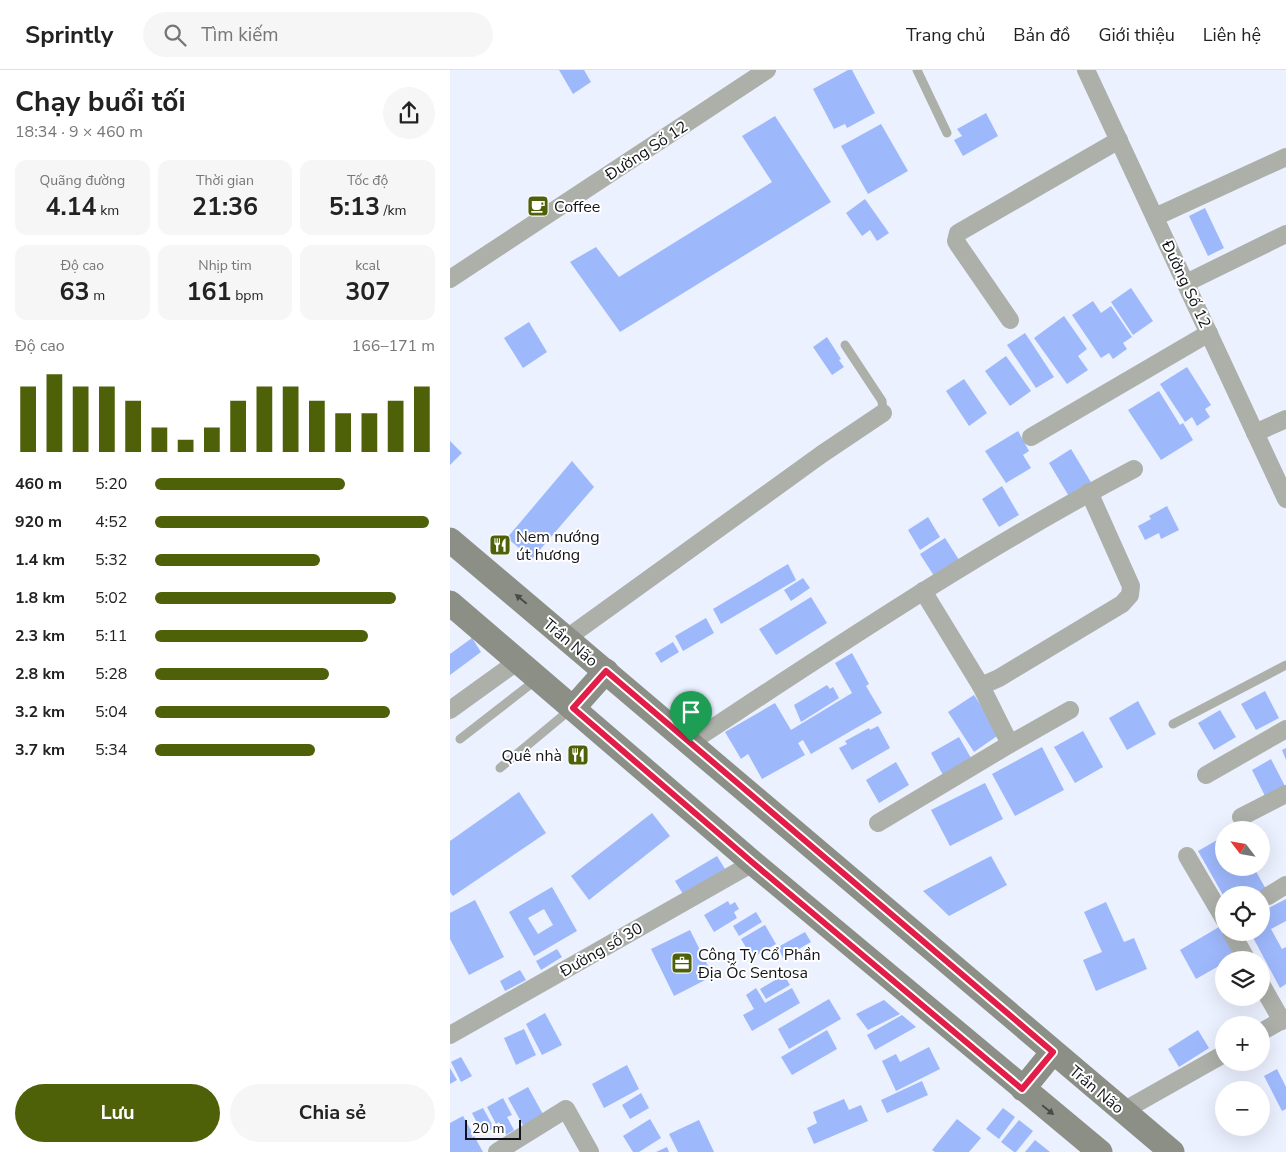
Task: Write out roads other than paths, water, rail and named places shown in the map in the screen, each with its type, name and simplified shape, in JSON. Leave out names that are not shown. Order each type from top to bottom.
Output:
[{"type":"main road","name":"Trần Não","points":[[450,540],[691,742],[1172,1152]]},
{"type":"main road","points":[[450,603],[753,863],[1022,1089],[1100,1152]]},
{"type":"main road","points":[[573,708],[606,671]]},
{"type":"main road","points":[[1022,1089],[1053,1052]]},
{"type":"street","name":"Đường Số 12","points":[[450,279],[766,70]]},
{"type":"street","name":"Đường Số 12","points":[[1086,70],[1286,499]]},
{"type":"street","points":[[1010,320],[956,241],[958,233],[1119,140]]},
{"type":"street","points":[[1155,217],[1286,157]]},
{"type":"street","points":[[1186,283],[1286,234]]},
{"type":"street","points":[[1031,437],[1209,333]]},
{"type":"street","points":[[567,638],[822,454],[883,413]]},
{"type":"street","points":[[1255,433],[1286,419]]},
{"type":"street","points":[[691,742],[923,590],[1089,492],[1134,469]]},
{"type":"street","points":[[981,686],[999,678],[1122,604],[1130,595],[1131,586],[1089,492]]},
{"type":"street","points":[[923,590],[981,686],[1010,744]]},
{"type":"street","points":[[450,710],[518,661]]},
{"type":"street","points":[[878,823],[1070,710]]},
{"type":"street","points":[[1206,775],[1286,729]]},
{"type":"street","points":[[1241,817],[1286,794]]},
{"type":"street","points":[[1187,856],[1215,904]]},
{"type":"street","name":"Đường số 30","points":[[450,1035],[753,863]]},
{"type":"street","points":[[1270,895],[1286,885]]},
{"type":"street","points":[[1270,998],[1284,1020],[1270,1027]]},
{"type":"street","points":[[1123,1111],[1215,1059]]},
{"type":"street","points":[[497,1152],[566,1109],[590,1152]]},
{"type":"lane","points":[[917,70],[947,133]]},
{"type":"lane","points":[[845,345],[882,401],[883,413]]},
{"type":"lane","points":[[1173,724],[1286,665]]},
{"type":"lane","points":[[460,739],[538,678]]},
{"type":"lane","points":[[500,768],[573,708]]},
{"type":"place","name":"Coffee","points":[[538,206]]},
{"type":"place","name":"Nem nướng út hương","points":[[500,545]]},
{"type":"place","name":"Quê nhà","points":[[578,755]]},
{"type":"place","name":"Công Ty Cổ Phần Địa Ốc Sentosa","points":[[682,963]]}]
